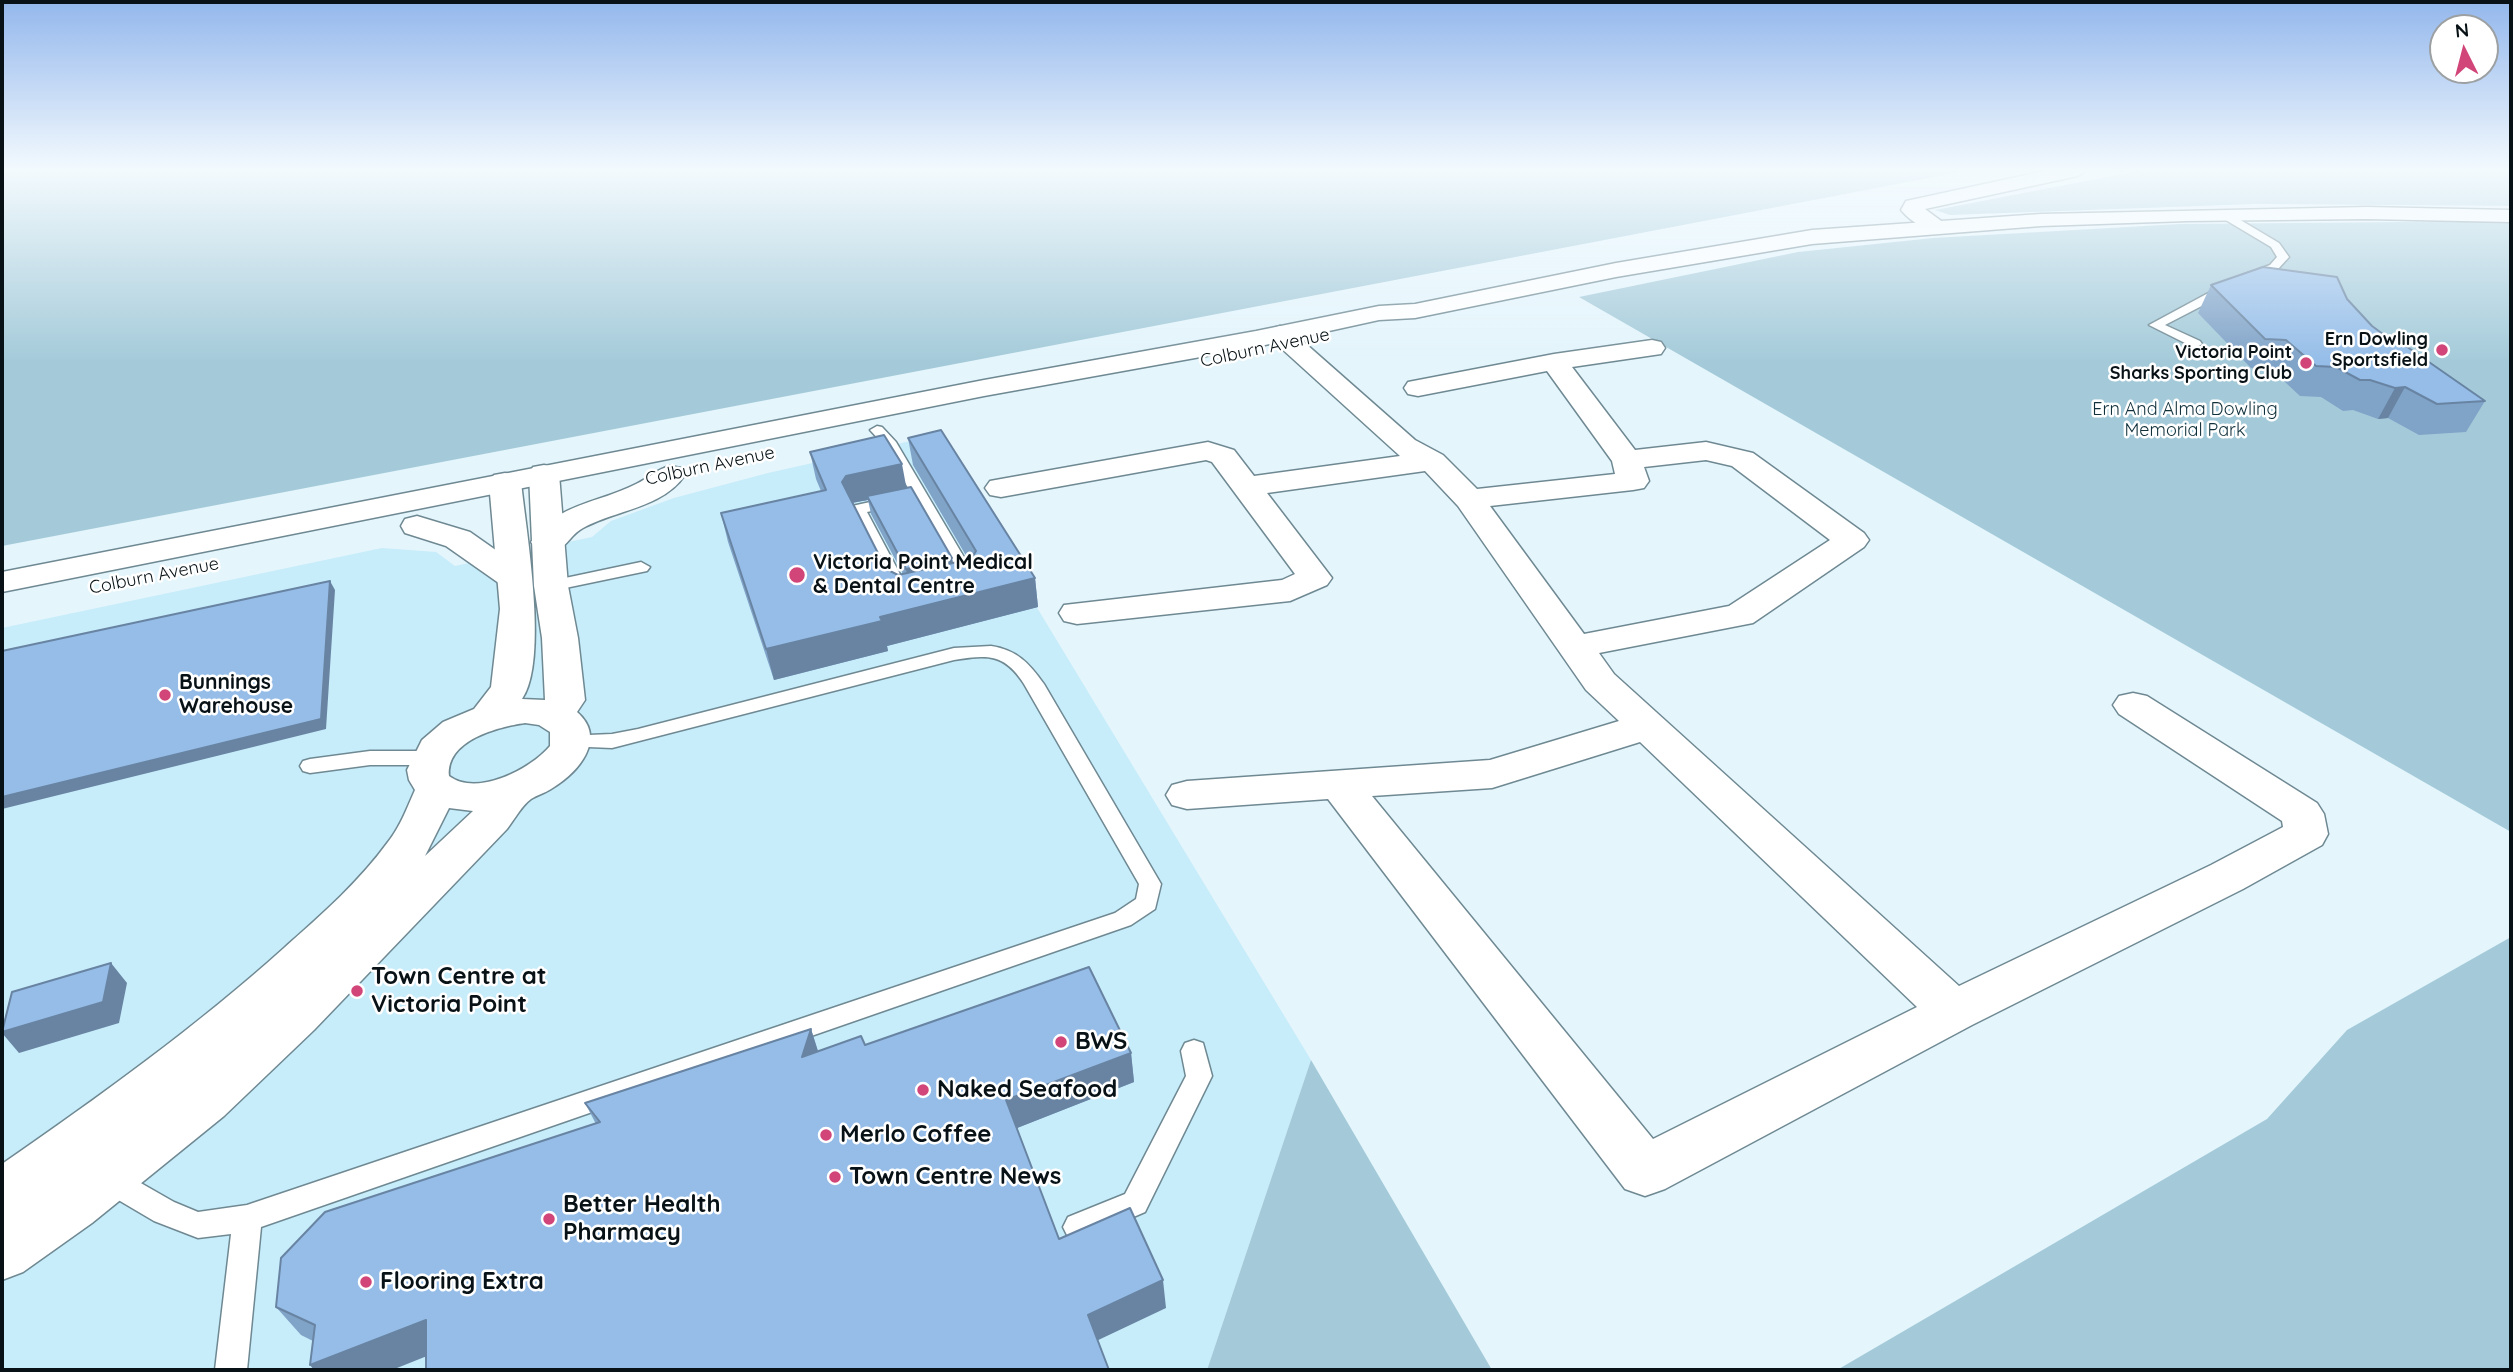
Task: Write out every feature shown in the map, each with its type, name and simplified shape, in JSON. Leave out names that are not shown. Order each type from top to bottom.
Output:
[{"type":"street","name":"Colburn Avenue","points":[[2,582],[506,495],[984,388],[1396,321],[1415,311],[1721,251],[1846,234]]},
{"type":"street","name":"Colburn Avenue","points":[[545,487],[670,475],[1296,336]]},
{"type":"street","points":[[1296,336],[1399,430],[1404,446],[1432,461],[1469,499],[1600,682],[1954,1011]]},
{"type":"street","points":[[1418,388],[1554,362],[1652,348]]},
{"type":"street","points":[[1469,499],[1633,481],[1627,460],[1554,362]]},
{"type":"street","points":[[1001,488],[1208,451],[1223,456],[1315,578],[1290,590],[1077,613]]},
{"type":"street","points":[[1574,648],[1740,615],[1852,540],[1742,459],[1706,451],[1627,460]]},
{"type":"street","points":[[1247,486],[1432,461]]},
{"type":"street","points":[[548,542],[565,524],[601,507],[660,486],[670,475]]},
{"type":"street","points":[[434,774],[452,795],[471,797],[514,789],[537,780],[567,754],[560,638],[551,586],[545,487]]},
{"type":"street","name":"Colburn Avenue","points":[[2,605],[417,526],[506,495]]},
{"type":"street","points":[[488,718],[510,688],[514,670],[518,609],[506,495]]},
{"type":"street","points":[[417,526],[458,539],[515,579]]},
{"type":"street","points":[[1340,785],[1645,1171],[1954,1011],[2227,877],[2306,834],[2302,814],[2133,705]]},
{"type":"street","points":[[2,1196],[242,1016],[326,939],[372,892],[404,854],[434,774],[453,735],[488,718],[525,711],[564,728]]},
{"type":"street","points":[[1187,795],[1492,774],[1648,726]]},
{"type":"street","points":[[2,1252],[107,1179],[164,1135],[269,1042],[492,818],[514,789]]},
{"type":"lane","points":[[2195,344],[2155,325],[2242,280],[2274,267],[2283,257],[2275,245],[2257,234]]},
{"type":"lane","points":[[877,430],[889,443],[968,581],[942,587]]},
{"type":"lane","points":[[916,594],[903,597],[858,509],[919,496]]},
{"type":"lane","points":[[551,586],[641,567]]},
{"type":"lane","points":[[68,1149],[107,1179],[164,1212],[198,1225],[247,1218],[1110,924],[1147,903],[1150,884],[1024,667],[1009,654],[984,651],[954,654],[612,741],[564,728]]},
{"type":"lane","points":[[310,766],[383,756],[434,774]]},
{"type":"lane","points":[[1078,1227],[1135,1203],[1199,1076],[1194,1051]]},
{"type":"lane","points":[[231,1370],[247,1218]]},
{"type":"shaded area","points":[[933,436],[1311,1060],[1207,1370],[2,1370],[2,628],[382,548],[436,552],[455,566],[592,537],[611,521],[674,498],[768,473]]},
{"type":"green space","points":[[2,234],[1636,234],[2,546]]},
{"type":"green space","name":"Ern And Alma Dowling Memorial Park","points":[[2003,234],[2511,234],[2511,832],[1579,297],[1798,252],[1933,238]]},
{"type":"green space","points":[[2511,937],[2511,1370],[1837,1370],[2267,1119],[2347,1030]]},
{"type":"green space","points":[[1311,1060],[1492,1370],[1207,1370]]},
{"type":"building","points":[[2263,267],[2337,277],[2347,299],[2372,326],[2395,343],[2403,344],[2485,401],[2437,404],[2405,387],[2395,388],[2370,380],[2360,380],[2336,367],[2316,366],[2286,340],[2265,339],[2211,285]]},
{"type":"building","points":[[941,430],[1035,578],[880,617],[882,621],[766,649],[721,513],[826,490],[810,452],[884,435],[902,464],[846,476],[842,482],[886,569],[898,575],[971,559],[976,551],[908,438]]},
{"type":"building","points":[[911,487],[952,558],[906,569],[867,496]]},
{"type":"building","name":"Bunnings Warehouse","points":[[330,581],[321,719],[2,797],[2,651]]},
{"type":"building","points":[[111,963],[103,1002],[2,1032],[12,992]]},
{"type":"building","points":[[1089,967],[1131,1053],[1006,1100],[1059,1239],[1130,1208],[1163,1280],[1088,1315],[1109,1370],[426,1370],[426,1320],[310,1365],[315,1325],[276,1307],[281,1258],[325,1212],[600,1122],[585,1103],[811,1029],[802,1057],[861,1036],[865,1045]]},
{"type":"place","name":"Ern Dowling Sportsfield","points":[[2442,350]]},
{"type":"place","name":"Victoria Point Sharks Sporting Club","points":[[2306,363]]},
{"type":"place","name":"Victoria Point Medical & Dental Centre","points":[[797,575]]},
{"type":"place","name":"Bunnings Warehouse","points":[[165,695]]},
{"type":"place","name":"Town Centre at Victoria Point","points":[[357,991]]},
{"type":"place","name":"BWS","points":[[1061,1042]]},
{"type":"place","name":"Naked Seafood","points":[[923,1090]]},
{"type":"place","name":"Merlo Coffee","points":[[826,1135]]},
{"type":"place","name":"Town Centre News","points":[[835,1177]]},
{"type":"place","name":"Better Health Pharmacy","points":[[549,1219]]},
{"type":"place","name":"Flooring Extra","points":[[366,1282]]}]
